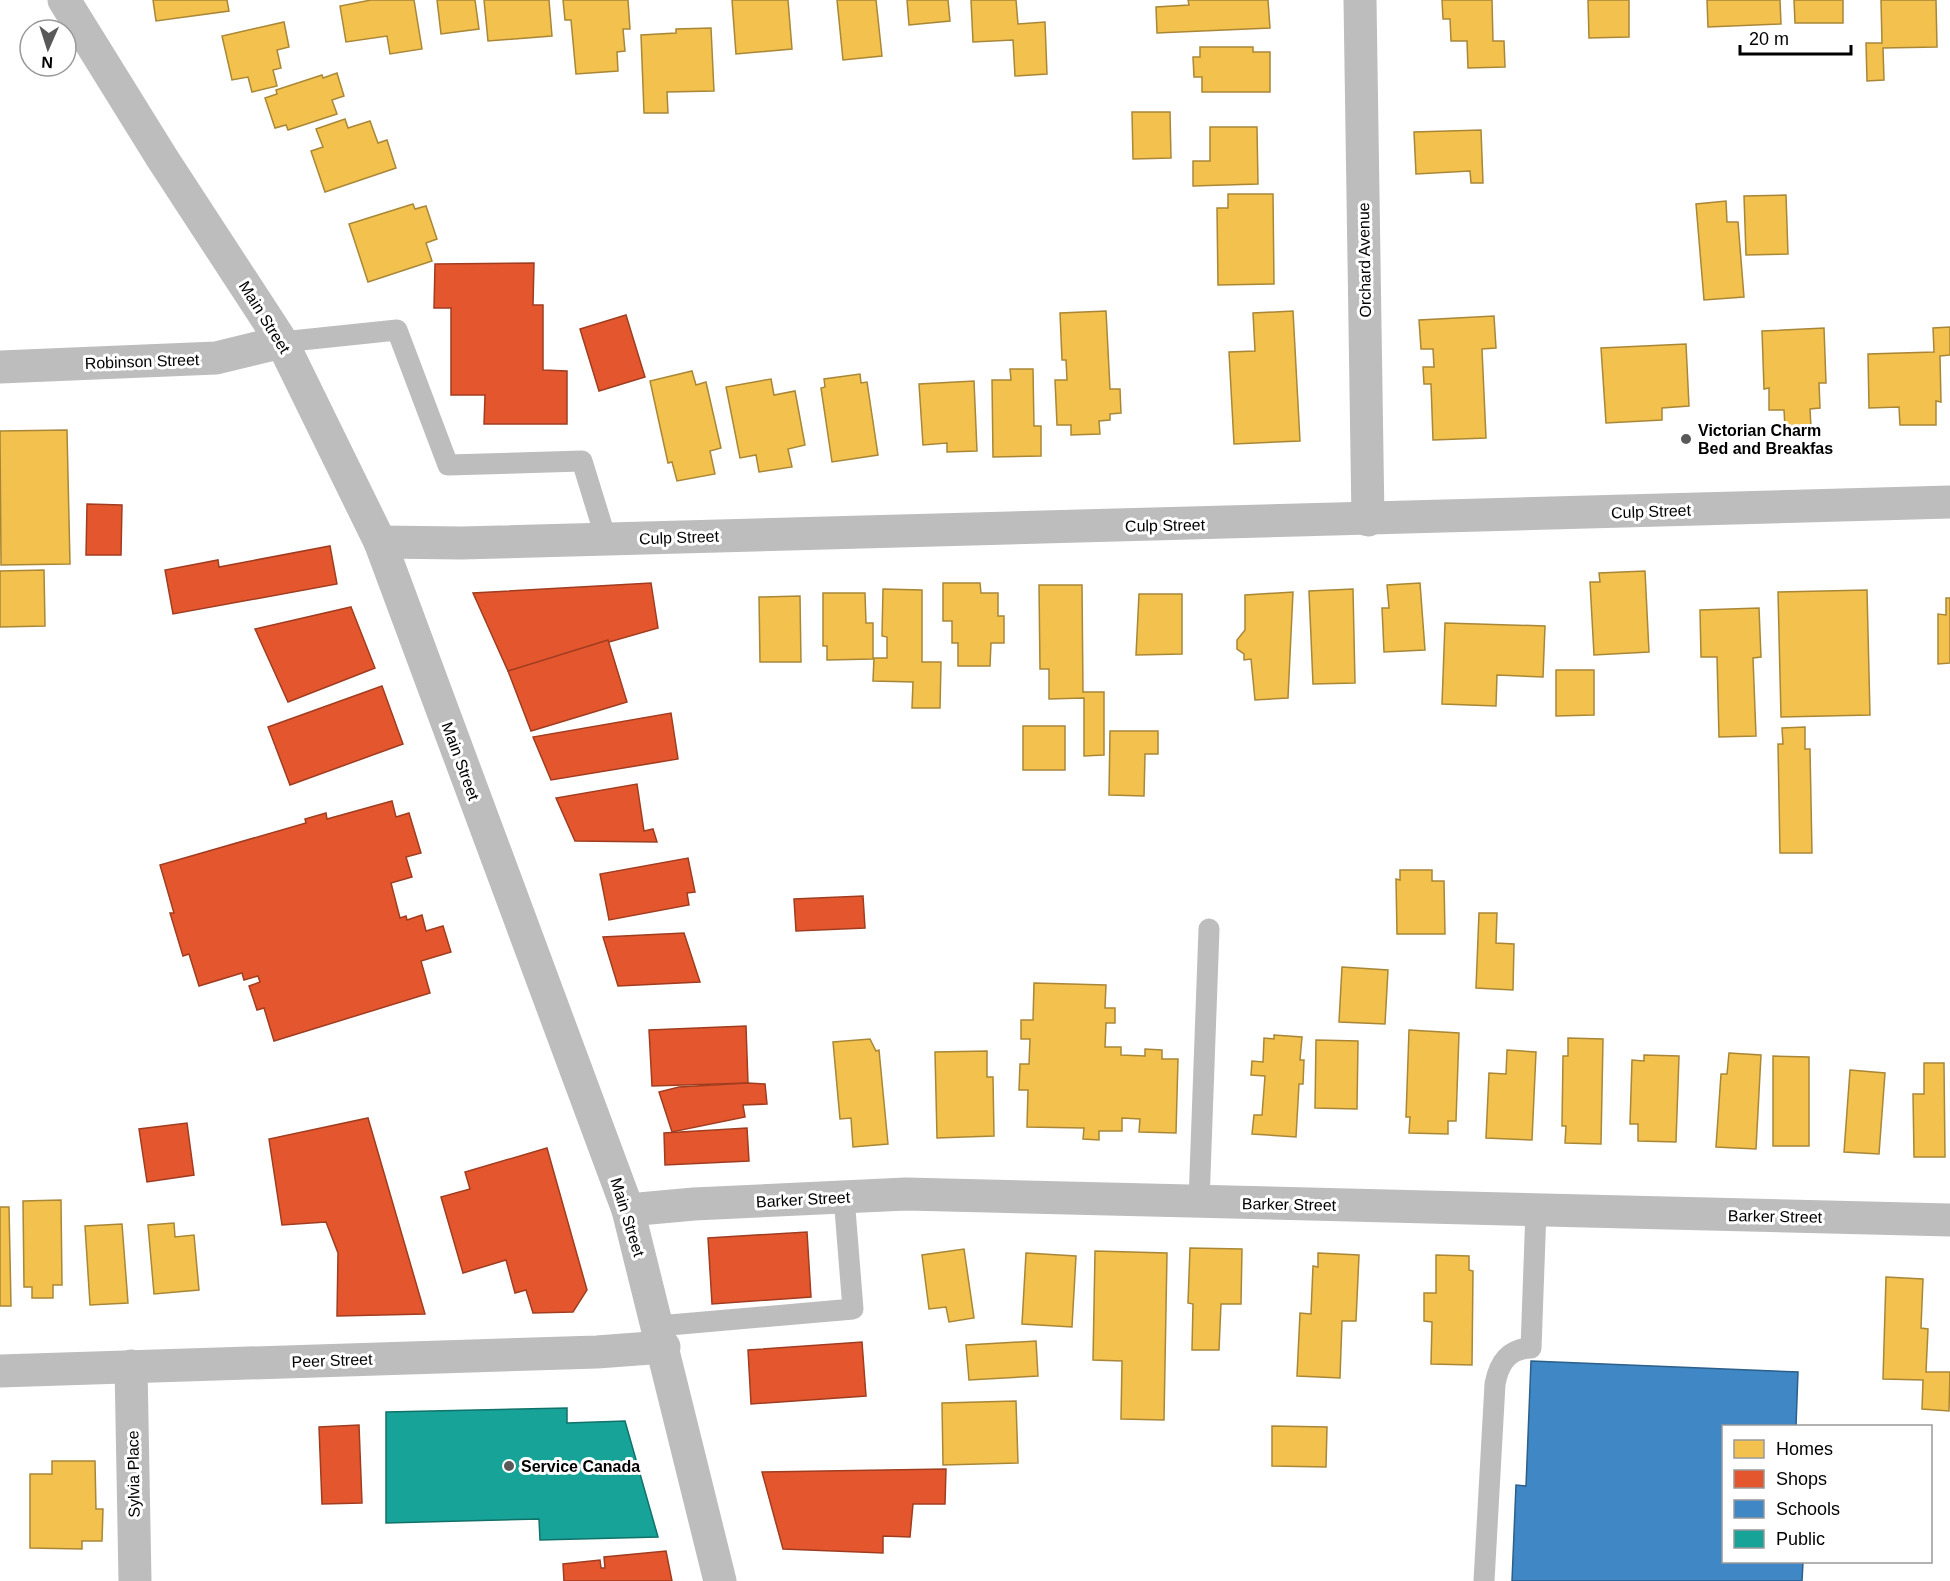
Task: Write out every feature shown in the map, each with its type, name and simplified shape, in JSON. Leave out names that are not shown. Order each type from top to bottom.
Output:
[{"type":"street","name":"Main Street","points":[[64,0],[162,158],[282,342],[380,542],[628,1210],[720,1581]]},
{"type":"street","name":"Orchard Avenue","points":[[1360,0],[1368,520]]},
{"type":"street","name":"Robinson Street","points":[[0,366],[216,358],[282,342]]},
{"type":"street","name":"Culp Street","points":[[380,542],[606,539],[1368,520],[1950,501]]},
{"type":"street","name":"Barker Street","points":[[628,1210],[694,1204],[906,1194],[1950,1220]]},
{"type":"street","name":"Peer Street","points":[[0,1371],[597,1352],[661,1336]]},
{"type":"street","name":"Sylvia Place","points":[[130,1366],[135,1581]]},
{"type":"lane","points":[[282,342],[397,330],[448,465],[582,461],[606,539]]},
{"type":"lane","points":[[1199,1202],[1209,929]]},
{"type":"lane","points":[[661,1336],[853,1309],[844,1197]]},
{"type":"lane","points":[[1484,1581],[1495,1384],[1497,1370],[1506,1356],[1518,1348],[1531,1348],[1536,1210]]},
{"type":"building: Homes","points":[[153,0],[227,0],[229,11],[156,21]]},
{"type":"building: Homes","points":[[371,0],[414,0],[422,49],[390,54],[387,36],[346,42],[340,6]]},
{"type":"building: Homes","points":[[437,0],[475,0],[479,29],[441,34]]},
{"type":"building: Homes","points":[[484,0],[549,0],[552,36],[488,41]]},
{"type":"building: Homes","points":[[563,0],[628,0],[630,29],[623,29],[625,51],[617,52],[618,71],[576,74],[571,20],[565,20]]},
{"type":"building: Homes","points":[[732,0],[788,0],[792,49],[736,54]]},
{"type":"building: Homes","points":[[837,0],[876,0],[882,56],[843,60]]},
{"type":"building: Homes","points":[[907,0],[948,0],[950,21],[909,25]]},
{"type":"building: Homes","points":[[971,0],[1016,0],[1018,24],[1045,22],[1047,74],[1015,76],[1013,40],[973,42]]},
{"type":"building: Homes","points":[[1188,0],[1268,0],[1270,28],[1157,33],[1156,7],[1189,5]]},
{"type":"building: Homes","points":[[1442,0],[1492,0],[1493,41],[1504,41],[1505,67],[1468,68],[1467,41],[1451,41],[1450,19],[1443,19]]},
{"type":"building: Homes","points":[[1588,0],[1629,0],[1629,37],[1589,38]]},
{"type":"building: Homes","points":[[1707,0],[1780,0],[1781,24],[1708,27]]},
{"type":"building: Homes","points":[[1794,0],[1843,0],[1843,23],[1795,23]]},
{"type":"building: Homes","points":[[1881,0],[1936,0],[1937,47],[1883,48],[1884,80],[1867,81],[1866,43],[1882,43]]},
{"type":"building: Homes","points":[[284,22],[289,47],[277,50],[281,68],[273,70],[277,86],[252,92],[248,77],[232,80],[222,36]]},
{"type":"building: Homes","points":[[711,28],[714,91],[667,92],[668,113],[644,113],[641,35],[676,33],[676,29]]},
{"type":"building: Homes","points":[[1200,47],[1253,47],[1253,52],[1270,52],[1270,92],[1202,92],[1202,77],[1194,77],[1193,57],[1200,57]]},
{"type":"building: Homes","points":[[337,73],[344,96],[332,100],[337,114],[288,130],[286,125],[275,128],[265,98],[277,94],[276,90],[322,75],[323,78]]},
{"type":"building: Homes","points":[[1132,112],[1170,112],[1171,158],[1133,159]]},
{"type":"building: Homes","points":[[345,119],[348,128],[370,121],[378,143],[387,140],[396,168],[325,192],[311,151],[323,147],[316,129]]},
{"type":"building: Homes","points":[[1210,127],[1257,127],[1258,184],[1193,186],[1193,161],[1210,161]]},
{"type":"building: Homes","points":[[1481,130],[1483,183],[1471,183],[1470,171],[1416,174],[1414,132]]},
{"type":"building: Homes","points":[[1228,194],[1273,194],[1274,284],[1218,285],[1217,208],[1228,208]]},
{"type":"building: Homes","points":[[1786,195],[1788,254],[1746,255],[1744,196]]},
{"type":"building: Homes","points":[[1726,201],[1727,222],[1738,222],[1744,297],[1704,300],[1696,204]]},
{"type":"building: Homes","points":[[413,204],[415,209],[426,206],[437,239],[426,243],[432,261],[368,282],[349,224]]},
{"type":"building: Homes","points":[[1106,311],[1110,389],[1120,389],[1121,413],[1110,414],[1110,420],[1099,421],[1100,434],[1071,435],[1071,425],[1057,425],[1055,380],[1067,380],[1066,360],[1062,360],[1060,313]]},
{"type":"building: Homes","points":[[1293,311],[1300,441],[1234,444],[1229,352],[1255,351],[1253,313]]},
{"type":"building: Homes","points":[[1494,316],[1496,348],[1482,349],[1486,438],[1433,440],[1431,384],[1424,384],[1423,367],[1434,367],[1433,349],[1421,349],[1419,320]]},
{"type":"building: Homes","points":[[1950,327],[1950,355],[1940,356],[1941,402],[1936,401],[1936,425],[1900,425],[1899,407],[1869,408],[1868,354],[1934,352],[1933,328]]},
{"type":"building: Homes","points":[[1824,328],[1826,383],[1819,383],[1820,408],[1810,409],[1811,427],[1785,428],[1784,410],[1769,410],[1769,388],[1764,389],[1762,331]]},
{"type":"building: Homes","points":[[1686,344],[1689,406],[1662,408],[1662,420],[1606,423],[1601,348]]},
{"type":"building: Homes","points":[[1010,369],[1033,369],[1034,426],[1041,426],[1041,456],[993,457],[992,380],[1011,380]]},
{"type":"building: Homes","points":[[692,371],[696,385],[706,382],[721,448],[710,451],[715,474],[677,481],[672,462],[668,463],[650,381]]},
{"type":"building: Homes","points":[[860,374],[861,383],[867,382],[878,455],[832,462],[821,388],[825,387],[824,379]]},
{"type":"building: Homes","points":[[771,379],[774,395],[795,391],[805,445],[788,449],[792,467],[759,472],[756,455],[740,458],[726,387]]},
{"type":"building: Homes","points":[[974,381],[977,451],[947,452],[947,443],[923,445],[919,384]]},
{"type":"building: Homes","points":[[67,430],[70,564],[1,565],[0,431]]},
{"type":"building: Homes","points":[[44,570],[45,626],[0,627],[0,571]]},
{"type":"building: Homes","points":[[1645,571],[1649,652],[1594,655],[1590,582],[1600,582],[1599,573]]},
{"type":"building: Homes","points":[[943,583],[980,583],[981,593],[998,593],[998,616],[1004,616],[1004,643],[991,643],[990,666],[958,666],[958,643],[952,643],[952,621],[943,621]]},
{"type":"building: Homes","points":[[1420,583],[1425,650],[1384,652],[1382,608],[1389,608],[1387,585]]},
{"type":"building: Homes","points":[[1039,585],[1082,585],[1083,692],[1104,692],[1104,755],[1084,756],[1084,698],[1049,699],[1049,669],[1040,669]]},
{"type":"building: Homes","points":[[883,589],[922,590],[922,662],[941,662],[940,708],[912,708],[913,682],[873,681],[874,658],[887,658],[887,637],[882,636]]},
{"type":"building: Homes","points":[[1353,589],[1355,683],[1313,684],[1309,591]]},
{"type":"building: Homes","points":[[1867,590],[1870,715],[1781,717],[1778,592]]},
{"type":"building: Homes","points":[[1293,592],[1288,698],[1255,700],[1251,659],[1244,660],[1244,654],[1237,649],[1237,640],[1245,630],[1245,595]]},
{"type":"building: Homes","points":[[823,593],[865,593],[866,623],[873,623],[873,659],[827,660],[827,646],[823,646]]},
{"type":"building: Homes","points":[[1139,594],[1182,594],[1182,654],[1136,655]]},
{"type":"building: Homes","points":[[800,596],[801,662],[760,662],[759,597]]},
{"type":"building: Homes","points":[[1946,598],[1950,598],[1950,663],[1938,664],[1938,614],[1946,615]]},
{"type":"building: Homes","points":[[1759,608],[1761,657],[1753,658],[1756,736],[1719,737],[1717,657],[1701,657],[1700,610]]},
{"type":"building: Homes","points":[[1445,623],[1545,626],[1543,677],[1497,675],[1496,706],[1442,704]]},
{"type":"building: Homes","points":[[1556,670],[1594,670],[1594,715],[1556,716]]},
{"type":"building: Homes","points":[[1023,726],[1065,726],[1065,770],[1023,770]]},
{"type":"building: Homes","points":[[1805,727],[1805,749],[1810,749],[1812,853],[1780,853],[1778,744],[1783,744],[1782,728]]},
{"type":"building: Homes","points":[[1110,731],[1158,731],[1158,754],[1145,754],[1144,796],[1109,795]]},
{"type":"building: Homes","points":[[1400,870],[1432,870],[1432,881],[1444,881],[1445,934],[1397,934],[1396,879],[1400,880]]},
{"type":"building: Homes","points":[[1479,913],[1497,913],[1496,943],[1514,944],[1513,990],[1476,988]]},
{"type":"building: Homes","points":[[1342,967],[1388,970],[1385,1024],[1339,1022]]},
{"type":"building: Homes","points":[[1034,983],[1106,985],[1105,1008],[1115,1008],[1115,1023],[1106,1023],[1105,1047],[1121,1047],[1121,1055],[1145,1056],[1145,1049],[1162,1050],[1162,1059],[1178,1059],[1176,1133],[1139,1132],[1140,1119],[1122,1118],[1122,1131],[1099,1131],[1099,1140],[1083,1139],[1084,1128],[1027,1127],[1028,1090],[1019,1090],[1020,1064],[1029,1064],[1030,1039],[1021,1039],[1021,1020],[1033,1020]]},
{"type":"building: Homes","points":[[1409,1030],[1459,1033],[1456,1121],[1448,1121],[1448,1134],[1409,1133],[1410,1117],[1406,1117]]},
{"type":"building: Homes","points":[[1274,1035],[1302,1037],[1300,1060],[1304,1060],[1303,1084],[1299,1084],[1296,1137],[1252,1134],[1254,1115],[1262,1115],[1265,1076],[1251,1075],[1252,1061],[1263,1062],[1264,1038],[1274,1039]]},
{"type":"building: Homes","points":[[1568,1038],[1603,1039],[1601,1144],[1565,1143],[1566,1126],[1562,1126],[1563,1056],[1568,1056]]},
{"type":"building: Homes","points":[[870,1039],[876,1051],[879,1050],[888,1144],[853,1147],[851,1118],[840,1119],[833,1042]]},
{"type":"building: Homes","points":[[1316,1040],[1358,1041],[1357,1109],[1315,1108]]},
{"type":"building: Homes","points":[[1507,1050],[1536,1052],[1532,1140],[1486,1138],[1489,1073],[1506,1074]]},
{"type":"building: Homes","points":[[987,1051],[987,1077],[993,1077],[994,1136],[937,1138],[935,1052]]},
{"type":"building: Homes","points":[[1729,1053],[1761,1055],[1756,1149],[1716,1147],[1721,1074],[1727,1074]]},
{"type":"building: Homes","points":[[1644,1055],[1679,1056],[1676,1142],[1638,1141],[1638,1124],[1630,1124],[1632,1060],[1644,1061]]},
{"type":"building: Homes","points":[[1773,1056],[1809,1057],[1809,1146],[1773,1146]]},
{"type":"building: Homes","points":[[1924,1063],[1944,1063],[1945,1157],[1914,1157],[1913,1094],[1924,1094]]},
{"type":"building: Homes","points":[[1850,1070],[1885,1073],[1879,1154],[1844,1152]]},
{"type":"building: Homes","points":[[61,1200],[62,1285],[53,1285],[53,1298],[32,1298],[32,1287],[24,1287],[23,1201]]},
{"type":"building: Homes","points":[[0,1207],[9,1207],[11,1306],[0,1306]]},
{"type":"building: Homes","points":[[174,1223],[175,1237],[194,1235],[199,1290],[154,1294],[148,1225]]},
{"type":"building: Homes","points":[[122,1224],[128,1303],[90,1305],[85,1226]]},
{"type":"building: Homes","points":[[1190,1248],[1242,1249],[1241,1304],[1221,1304],[1219,1350],[1192,1350],[1193,1304],[1188,1303]]},
{"type":"building: Homes","points":[[964,1249],[974,1318],[949,1322],[946,1307],[929,1309],[922,1255]]},
{"type":"building: Homes","points":[[1095,1251],[1167,1253],[1164,1420],[1121,1419],[1122,1361],[1093,1360]]},
{"type":"building: Homes","points":[[1026,1253],[1076,1256],[1072,1327],[1022,1324]]},
{"type":"building: Homes","points":[[1318,1253],[1359,1255],[1356,1321],[1342,1321],[1340,1378],[1297,1376],[1300,1313],[1311,1314],[1313,1266],[1318,1267]]},
{"type":"building: Homes","points":[[1436,1255],[1469,1256],[1469,1270],[1473,1271],[1472,1365],[1431,1364],[1432,1322],[1424,1321],[1424,1293],[1436,1293]]},
{"type":"building: Homes","points":[[1886,1277],[1923,1279],[1921,1328],[1928,1329],[1926,1372],[1950,1372],[1949,1411],[1922,1409],[1923,1380],[1883,1379]]},
{"type":"building: Homes","points":[[1036,1341],[1038,1376],[969,1380],[966,1345]]},
{"type":"building: Homes","points":[[1016,1401],[1018,1463],[943,1465],[942,1403]]},
{"type":"building: Homes","points":[[1272,1426],[1327,1427],[1326,1467],[1272,1466]]},
{"type":"building: Homes","points":[[52,1461],[95,1461],[96,1509],[103,1509],[102,1541],[82,1541],[82,1549],[30,1548],[30,1474],[52,1474]]},
{"type":"building: Shops","points":[[534,263],[533,305],[543,305],[543,370],[567,371],[567,424],[484,424],[485,395],[451,395],[451,308],[434,308],[435,264]]},
{"type":"building: Shops","points":[[626,315],[645,377],[599,391],[580,329]]},
{"type":"building: Shops","points":[[87,504],[122,505],[121,555],[86,555]]},
{"type":"building: Shops","points":[[330,546],[337,584],[173,614],[165,570],[218,560],[219,567]]},
{"type":"building: Shops","points":[[651,583],[658,628],[508,671],[473,593]]},
{"type":"building: Shops","points":[[351,607],[375,668],[288,702],[255,629]]},
{"type":"building: Shops","points":[[608,640],[627,702],[531,731],[508,671]]},
{"type":"building: Shops","points":[[382,686],[403,744],[290,785],[268,727]]},
{"type":"building: Shops","points":[[671,713],[678,759],[551,780],[533,737]]},
{"type":"building: Shops","points":[[637,784],[644,831],[653,829],[657,842],[575,841],[556,798]]},
{"type":"building: Shops","points":[[392,801],[396,817],[409,813],[421,853],[406,857],[412,877],[391,883],[400,918],[406,916],[407,920],[422,915],[426,931],[443,926],[451,952],[421,961],[430,993],[274,1041],[264,1008],[257,1010],[249,986],[260,982],[258,976],[244,980],[242,973],[199,986],[189,954],[183,956],[170,913],[174,913],[160,865],[306,823],[305,819],[326,813],[327,819]]},
{"type":"building: Shops","points":[[688,858],[695,892],[687,893],[689,905],[609,920],[600,874]]},
{"type":"building: Shops","points":[[863,896],[865,928],[796,931],[794,899]]},
{"type":"building: Shops","points":[[684,933],[700,982],[618,986],[603,937]]},
{"type":"building: Shops","points":[[746,1026],[748,1083],[652,1086],[649,1030]]},
{"type":"building: Shops","points":[[765,1084],[767,1104],[743,1105],[745,1117],[672,1132],[659,1092],[679,1087]]},
{"type":"building: Shops","points":[[368,1118],[425,1314],[337,1316],[338,1253],[326,1222],[282,1225],[269,1139]]},
{"type":"building: Shops","points":[[187,1123],[194,1175],[147,1182],[139,1129]]},
{"type":"building: Shops","points":[[747,1128],[749,1161],[665,1165],[664,1133]]},
{"type":"building: Shops","points":[[547,1148],[587,1290],[573,1312],[533,1313],[526,1290],[515,1293],[506,1260],[463,1273],[441,1197],[470,1189],[465,1172]]},
{"type":"building: Shops","points":[[807,1232],[811,1297],[712,1304],[708,1238]]},
{"type":"building: Shops","points":[[862,1342],[866,1396],[751,1404],[748,1350]]},
{"type":"building: Shops","points":[[359,1425],[362,1503],[322,1504],[319,1427]]},
{"type":"building: Shops","points":[[946,1469],[945,1504],[913,1504],[910,1537],[883,1536],[883,1553],[783,1549],[762,1472]]},
{"type":"building: Shops","points":[[666,1551],[672,1581],[564,1581],[563,1564],[600,1560],[601,1568],[605,1568],[604,1557]]},
{"type":"building: Schools","points":[[1531,1361],[1798,1372],[1796,1425],[1722,1425],[1722,1563],[1803,1563],[1802,1581],[1512,1581],[1516,1485],[1526,1486]]},
{"type":"building: Public","points":[[567,1408],[567,1423],[625,1421],[658,1537],[540,1540],[539,1519],[386,1523],[386,1412]]},
{"type":"place","name":"Victorian Charm Bed and Breakfas","points":[[1686,439]]},
{"type":"place","name":"Service Canada","points":[[509,1466]]}]
